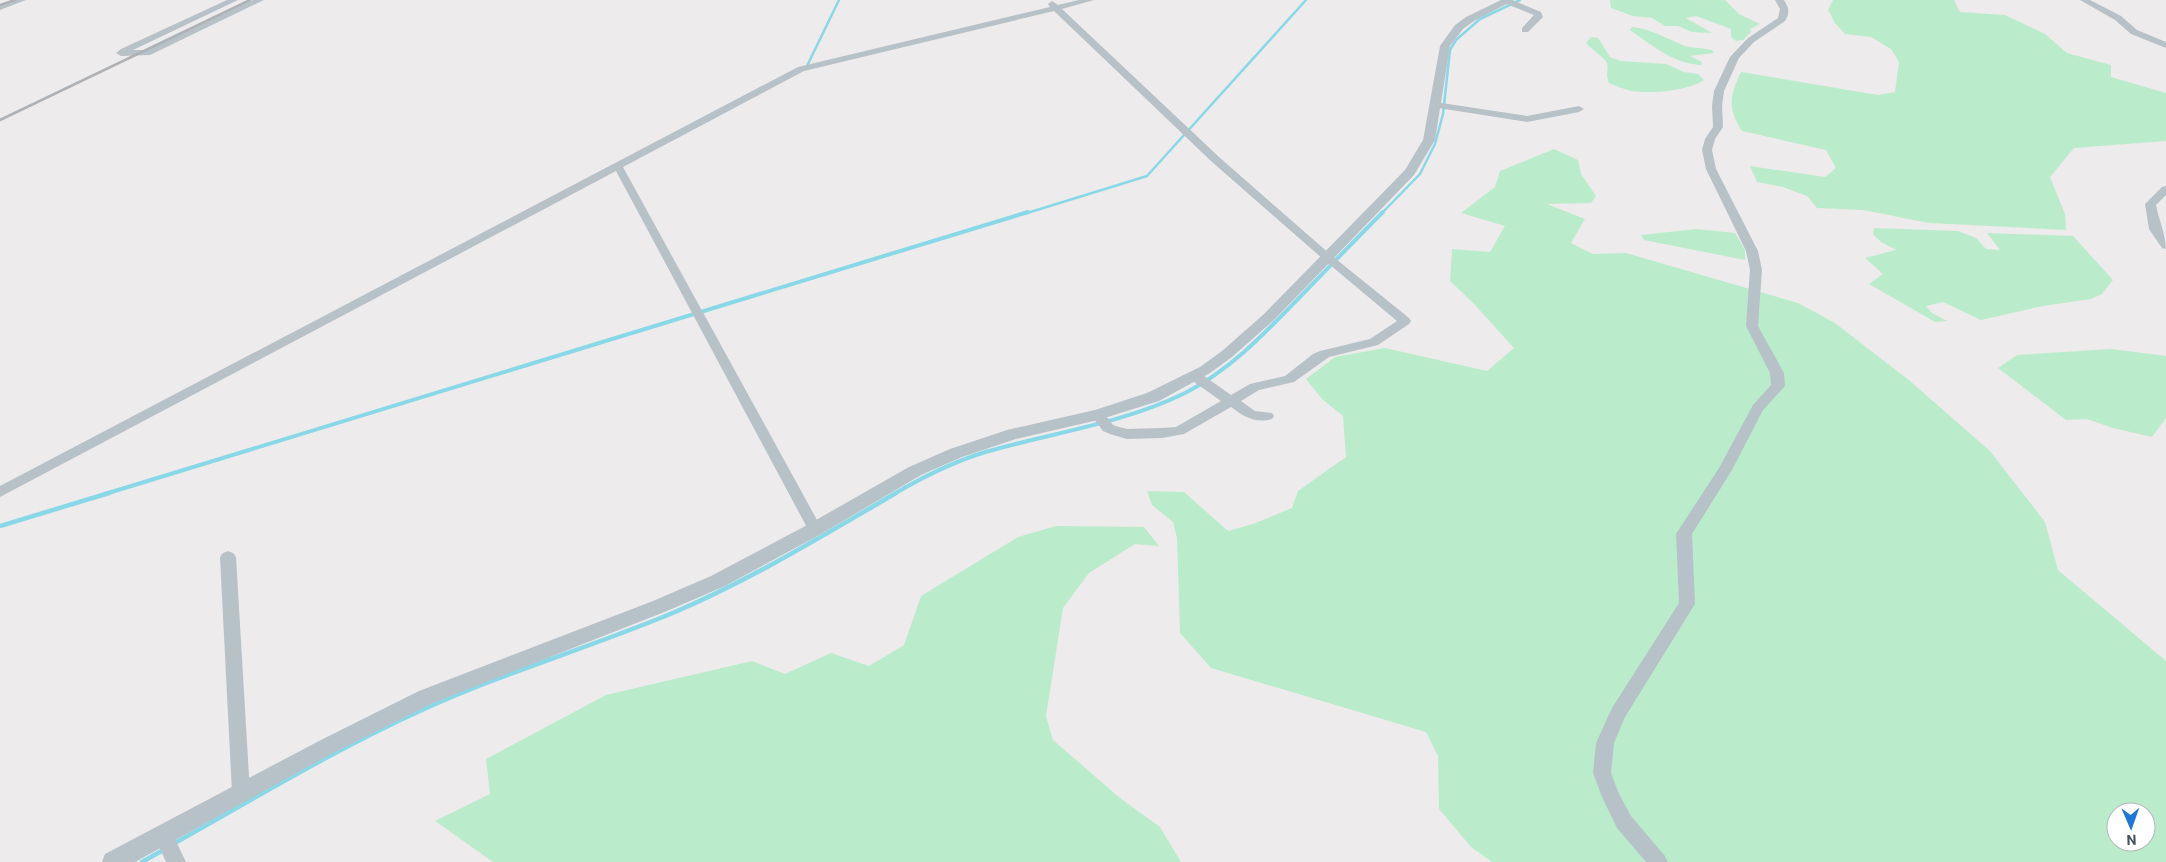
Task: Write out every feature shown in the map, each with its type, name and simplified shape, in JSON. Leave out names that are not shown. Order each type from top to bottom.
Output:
[{"type":"street","points":[[0,7],[22,0]]},
{"type":"street","points":[[234,0],[121,53],[147,53],[260,0]]},
{"type":"street","points":[[1048,0],[1215,159],[1405,322],[1374,342],[1318,357],[1289,379],[1261,385],[1179,431],[1127,434],[1108,428],[1098,415]]},
{"type":"street","points":[[0,492],[801,69],[1090,0]]},
{"type":"street","points":[[113,862],[326,746],[426,697],[660,606],[718,581],[816,529],[915,471],[956,453],[1013,434],[1098,415],[1153,397],[1195,376],[1227,354],[1247,337],[1410,172],[1428,140],[1444,46],[1458,27],[1508,0],[1538,14],[1539,18],[1525,30]]},
{"type":"street","points":[[1658,862],[1624,822],[1611,797],[1602,773],[1605,743],[1618,713],[1686,604],[1684,534],[1725,470],[1758,408],[1778,386],[1777,373],[1752,326],[1756,270],[1752,251],[1711,169],[1707,150],[1710,139],[1720,120],[1717,106],[1719,91],[1725,76],[1735,57],[1744,46],[1782,19],[1785,14],[1784,7],[1779,0]]},
{"type":"street","points":[[2084,0],[2118,18],[2134,32],[2166,44]]},
{"type":"street","points":[[1435,105],[1527,119],[1579,109]]},
{"type":"street","points":[[616,166],[621,170],[816,529]]},
{"type":"street","points":[[2166,189],[2150,204],[2155,229],[2166,246]]},
{"type":"street","points":[[1195,376],[1252,415],[1267,416]]},
{"type":"street","points":[[228,557],[241,793]]},
{"type":"street","points":[[163,835],[176,862]]},
{"type":"green space","points":[[1610,0],[1725,0],[1739,14],[1760,24],[1750,29],[1751,32],[1743,40],[1736,41],[1731,37],[1731,29],[1696,16],[1686,18],[1712,33],[1692,32],[1678,26],[1665,26],[1652,18],[1633,16],[1611,8]]},
{"type":"green space","points":[[1833,0],[1954,0],[1960,12],[2005,15],[2045,34],[2067,53],[2111,65],[2111,77],[2166,93],[2166,141],[2074,148],[2050,177],[2065,214],[2066,230],[1929,223],[1863,210],[1817,208],[1807,196],[1783,187],[1757,182],[1750,166],[1825,177],[1836,168],[1826,150],[1742,131],[1734,115],[1732,102],[1734,88],[1741,72],[1878,95],[1895,92],[1899,62],[1891,49],[1871,37],[1845,34],[1835,23],[1828,10]]},
{"type":"green space","points":[[1632,27],[1653,32],[1685,46],[1712,50],[1714,53],[1690,56],[1702,62],[1701,65],[1681,61],[1663,53],[1647,42],[1630,30]]},
{"type":"green space","points":[[1591,37],[1598,38],[1610,57],[1621,61],[1666,64],[1684,72],[1698,74],[1704,80],[1688,87],[1659,92],[1631,91],[1609,83],[1606,61],[1586,43]]},
{"type":"green space","points":[[1554,149],[1578,160],[1581,174],[1596,196],[1591,203],[1547,204],[1585,219],[1571,243],[1593,254],[1626,253],[1798,303],[1835,323],[1910,381],[1990,451],[2045,522],[2058,570],[2166,661],[2166,862],[1492,862],[1471,847],[1439,809],[1438,756],[1426,732],[1211,668],[1180,633],[1177,538],[1173,522],[1152,505],[1147,491],[1184,492],[1228,531],[1253,524],[1292,508],[1298,491],[1346,457],[1343,416],[1322,399],[1306,379],[1335,357],[1385,348],[1487,371],[1514,348],[1450,281],[1452,249],[1490,252],[1505,226],[1461,213],[1495,187],[1500,171]]},
{"type":"green space","points":[[1874,228],[1958,231],[1976,238],[1986,249],[2000,250],[1987,233],[2073,236],[2113,280],[2102,294],[2091,299],[2043,306],[1981,320],[1943,302],[1926,306],[1932,313],[1947,321],[1935,322],[1869,284],[1883,274],[1865,258],[1896,250],[1881,242],[1873,234]]},
{"type":"green space","points":[[1696,229],[1735,233],[1745,250],[1745,260],[1644,240],[1641,235]]},
{"type":"green space","points":[[2111,349],[2166,356],[2166,418],[2152,437],[2113,428],[2087,419],[2066,420],[1998,368],[2017,355]]},
{"type":"green space","points":[[1056,526],[1144,527],[1159,546],[1135,544],[1089,573],[1063,608],[1046,716],[1053,740],[1120,798],[1160,827],[1181,862],[493,862],[435,821],[490,794],[486,759],[606,695],[752,661],[785,674],[831,653],[869,666],[904,645],[921,596],[1018,537]]},
{"type":"waterway","points":[[806,68],[839,0]]},
{"type":"waterway","points":[[1024,214],[1147,176],[1306,0]]},
{"type":"waterway","points":[[1381,214],[1420,174],[1435,144],[1443,114],[1450,50],[1456,40],[1480,19],[1520,0]]},
{"type":"waterway","points":[[105,494],[1028,212]]},
{"type":"waterway","points":[[894,494],[935,472],[979,454],[1084,428],[1135,413],[1160,404],[1201,384],[1217,374],[1259,338],[1383,212]]},
{"type":"waterway","points":[[0,526],[109,493]]},
{"type":"waterway","points":[[173,844],[296,774],[390,725],[453,696],[644,625],[704,599],[787,556],[896,493]]},
{"type":"waterway","points":[[142,862],[165,849]]},
{"type":"railway","points":[[0,5],[15,0]]},
{"type":"railway","points":[[0,120],[250,0]]}]
